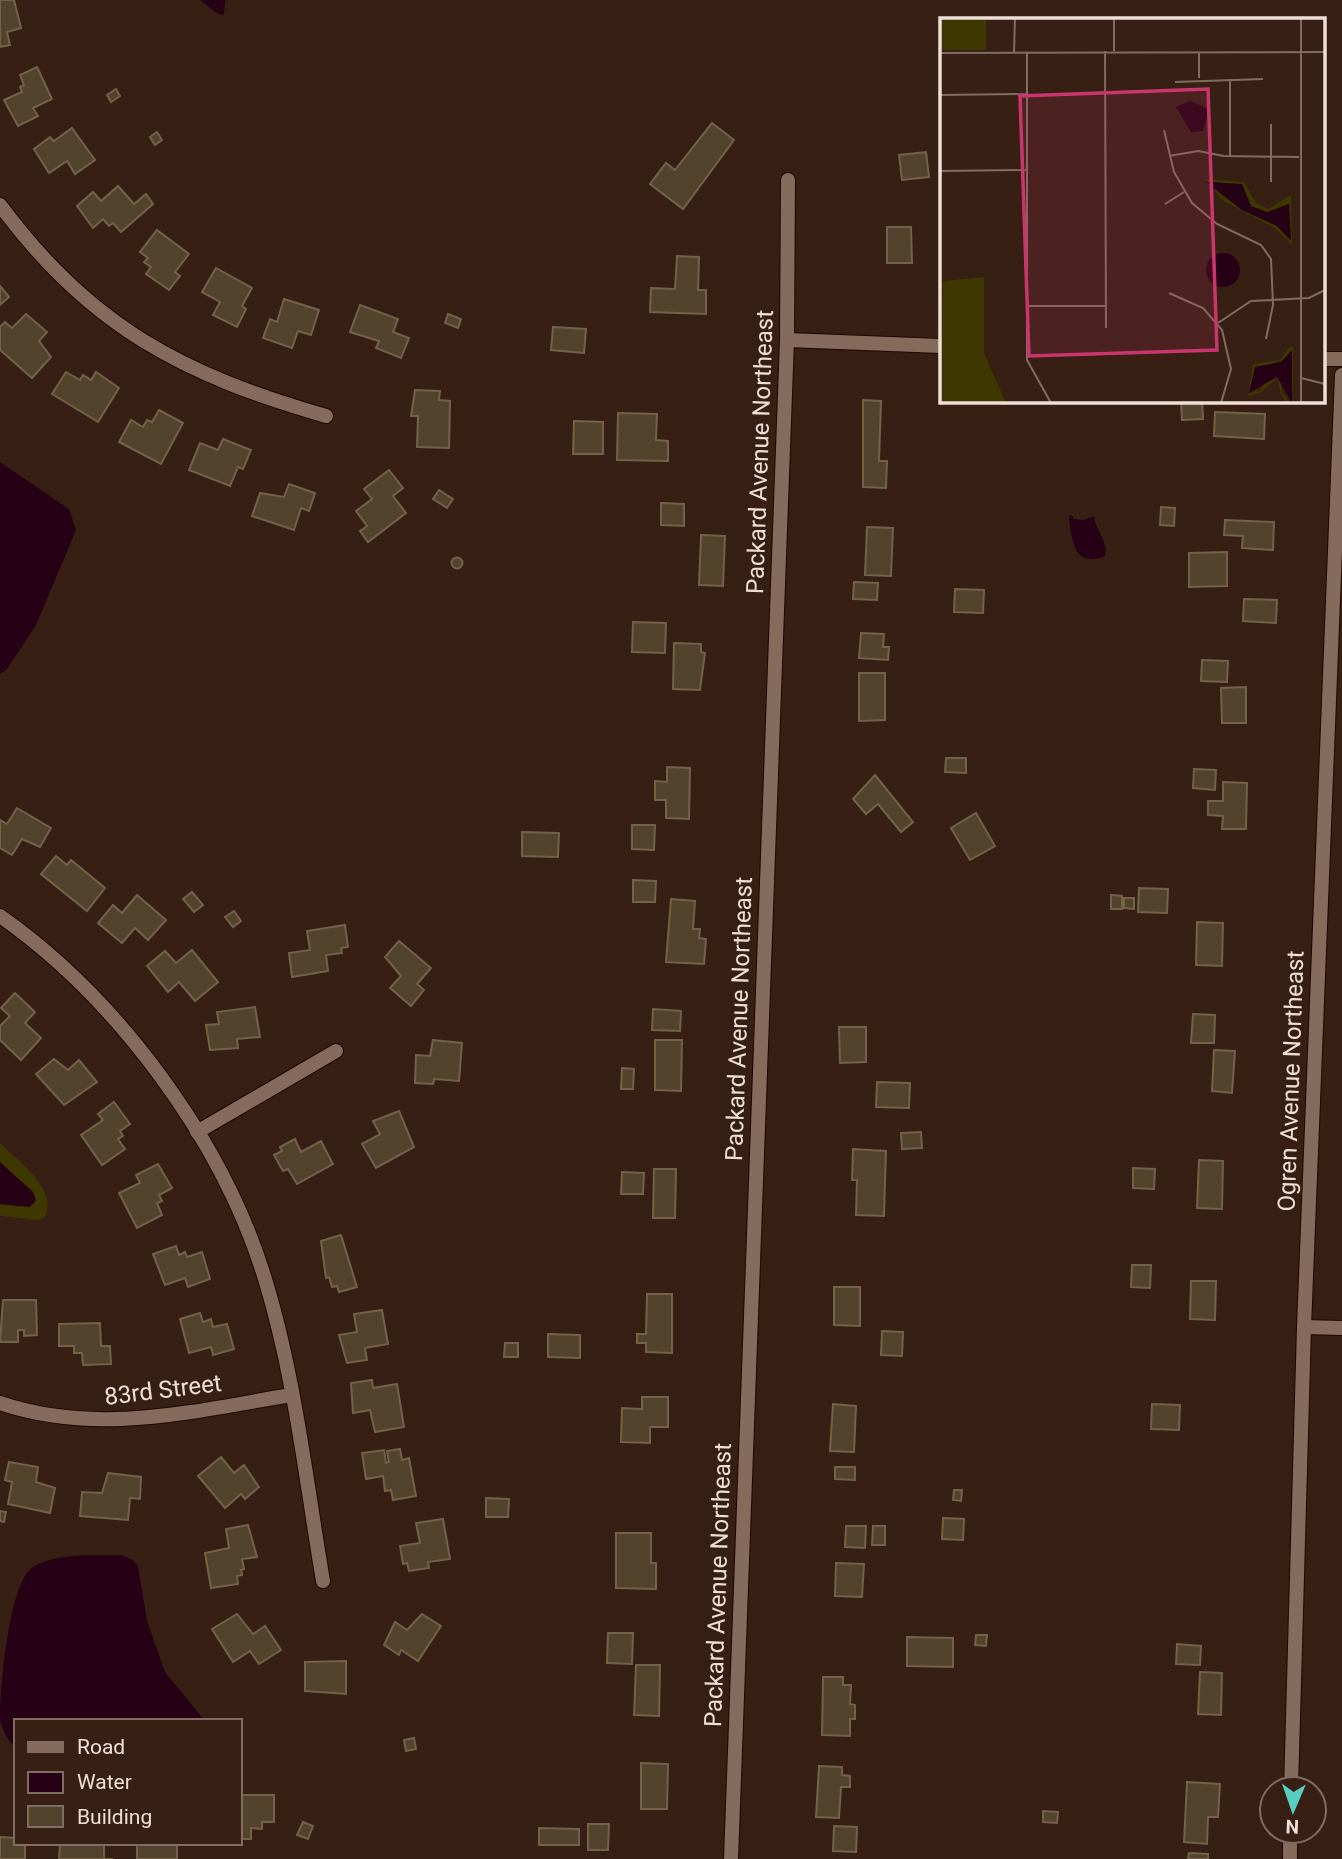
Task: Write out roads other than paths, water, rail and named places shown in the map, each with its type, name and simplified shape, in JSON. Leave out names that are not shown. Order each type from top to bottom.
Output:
[{"type":"street","name":"Packard Avenue Northeast","points":[[731,1859],[787,340],[788,180]]},
{"type":"street","points":[[0,205],[37,251],[87,301],[157,350],[230,386],[326,416]]},
{"type":"street","points":[[787,340],[940,346]]},
{"type":"street","points":[[1324,359],[1342,359]]},
{"type":"street","name":"Ogren Avenue Northeast","points":[[1292,1775],[1304,1327],[1342,375]]},
{"type":"street","points":[[0,916],[61,966],[116,1021],[170,1091],[197,1132],[229,1192],[265,1276],[291,1395],[323,1581]]},
{"type":"street","points":[[197,1132],[336,1051]]},
{"type":"street","points":[[1304,1327],[1342,1328]]},
{"type":"street","name":"83rd Street","points":[[0,1403],[51,1416],[86,1421],[122,1421],[291,1395]]},
{"type":"water","points":[[200,0],[225,0],[224,15],[218,14]]},
{"type":"water","points":[[0,462],[69,509],[76,530],[36,625],[7,669],[0,674]]},
{"type":"water","points":[[1072,515],[1074,519],[1084,520],[1094,516],[1105,546],[1105,556],[1094,559],[1080,555],[1071,533],[1069,516]]},
{"type":"water","points":[[0,1162],[33,1192],[36,1200],[30,1207],[0,1204]]},
{"type":"water","points":[[122,1555],[133,1560],[138,1566],[147,1621],[165,1672],[203,1719],[14,1719],[14,1746],[8,1739],[0,1720],[0,1706],[7,1639],[17,1594],[24,1577],[33,1567],[53,1559]]}]
